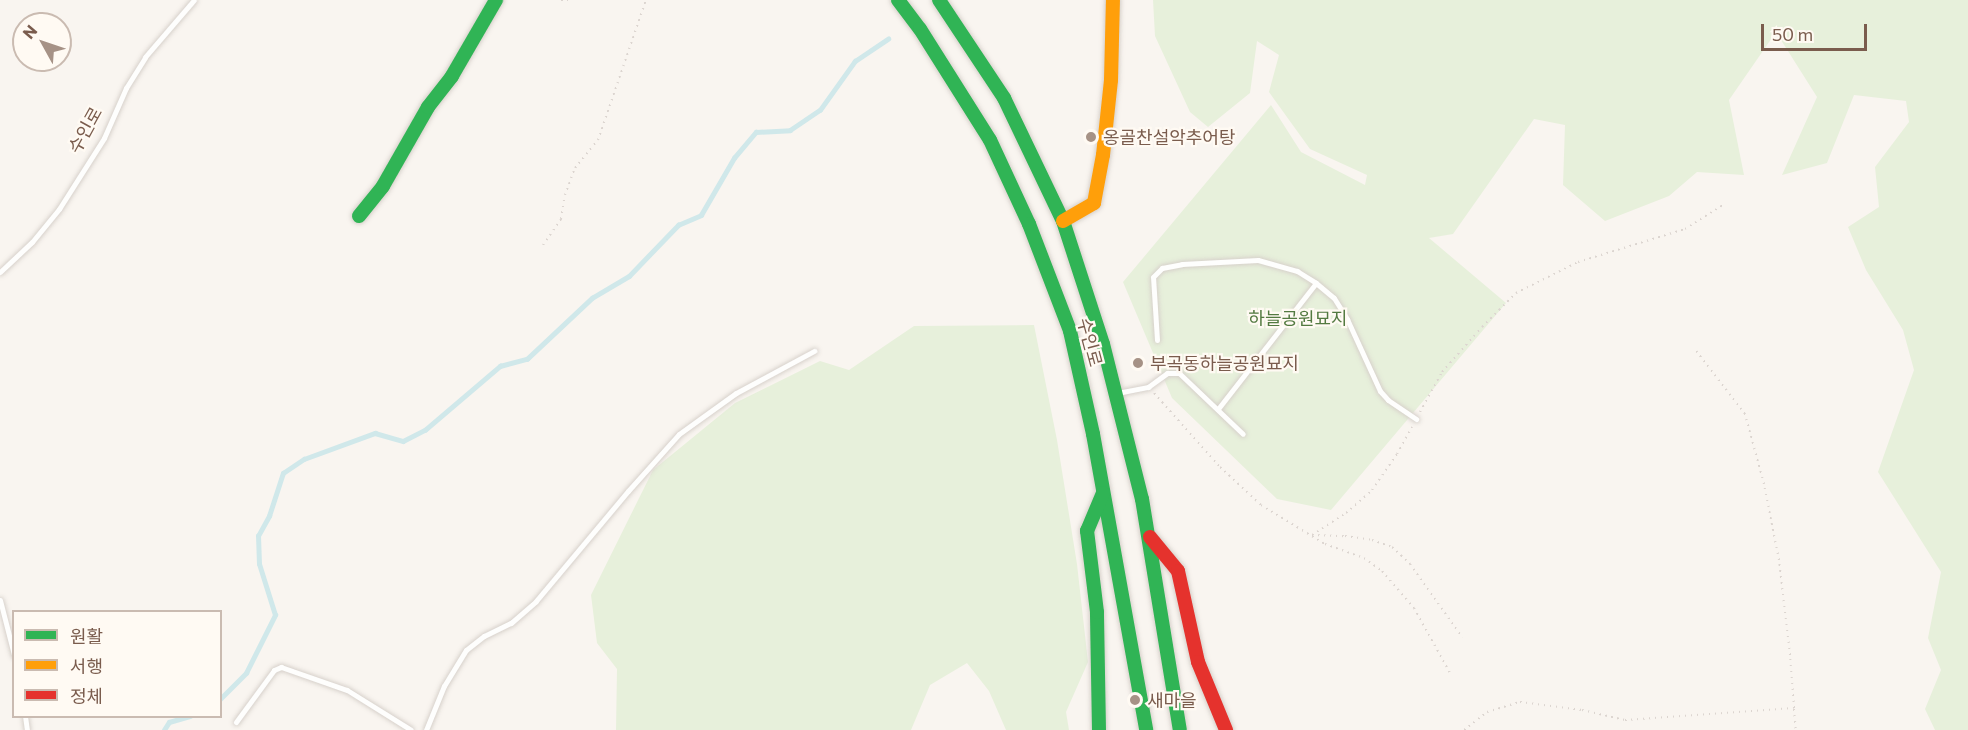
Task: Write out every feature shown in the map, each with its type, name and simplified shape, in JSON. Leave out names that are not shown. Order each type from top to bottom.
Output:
[{"type":"main road","points":[[359,216],[383,186],[428,107],[452,76],[496,0]]},
{"type":"main road","name":"수인로","points":[[898,0],[920,29],[990,140],[1029,224],[1070,331],[1103,493],[1146,730]]},
{"type":"main road","name":"수인로","points":[[939,0],[1004,98],[1062,221],[1103,344],[1142,499],[1180,730]]},
{"type":"main road","points":[[1062,221],[1094,203],[1103,155],[1111,80],[1113,0]]},
{"type":"main road","points":[[1099,730],[1097,612],[1087,531],[1103,493]]},
{"type":"main road","points":[[1148,535],[1178,571],[1198,662],[1226,730]]},
{"type":"lane","name":"수인로","points":[[0,272],[32,242],[59,209],[104,138],[126,88],[145,57],[194,0]]},
{"type":"lane","points":[[1157,340],[1153,277],[1162,268],[1182,264],[1258,260],[1297,271],[1334,298],[1347,319],[1380,391],[1388,400],[1416,419]]},
{"type":"lane","points":[[1218,409],[1316,283]]},
{"type":"lane","points":[[426,730],[444,686],[466,650],[484,636],[511,623],[536,601],[679,434],[736,393],[814,351]]},
{"type":"lane","points":[[1116,394],[1148,387],[1167,373],[1179,373],[1243,434]]},
{"type":"lane","points":[[0,600],[12,647]]},
{"type":"lane","points":[[236,722],[274,670],[281,667],[348,690],[411,730]]},
{"type":"path","points":[[561,0],[568,0]]},
{"type":"path","points":[[543,245],[561,219],[565,195],[575,168],[598,140],[646,1],[641,0]]},
{"type":"path","points":[[1312,535],[1346,513],[1372,490],[1397,454],[1442,372],[1516,293],[1578,262],[1685,229],[1723,205]]},
{"type":"path","points":[[1694,348],[1744,414],[1764,484],[1779,560],[1791,655],[1796,730]]},
{"type":"path","points":[[1148,387],[1220,468],[1261,505],[1325,544],[1364,558],[1382,571],[1414,608],[1450,673]]},
{"type":"path","points":[[1312,535],[1372,540],[1392,547],[1410,564],[1462,637]]},
{"type":"path","points":[[1464,730],[1486,712],[1520,702],[1582,710],[1625,720],[1794,708]]},
{"type":"green space","name":"하늘공원묘지","points":[[1153,0],[1968,0],[1968,730],[1935,730],[1925,709],[1941,670],[1928,638],[1941,572],[1878,472],[1914,370],[1903,330],[1866,270],[1848,227],[1879,207],[1875,167],[1909,122],[1906,101],[1854,95],[1827,163],[1782,175],[1817,97],[1776,32],[1729,100],[1744,175],[1697,172],[1669,196],[1605,221],[1563,185],[1565,125],[1534,119],[1453,234],[1429,238],[1506,303],[1331,510],[1277,499],[1172,398],[1123,282],[1271,105],[1301,152],[1365,185],[1367,175],[1310,149],[1269,92],[1279,55],[1257,41],[1250,93],[1208,127],[1190,112],[1155,36]]},
{"type":"green space","points":[[1034,325],[1057,440],[1077,564],[1088,662],[1066,712],[1069,730],[1006,730],[989,691],[967,663],[930,685],[911,730],[616,730],[617,669],[597,643],[591,595],[653,470],[735,403],[820,361],[849,370],[914,326]]},
{"type":"waterway","points":[[222,697],[246,673],[275,615],[259,564],[258,536],[269,516],[283,473],[304,459],[375,433],[403,441],[425,430],[500,366],[527,359],[592,298],[629,276],[678,225],[701,215],[734,158],[756,132],[790,130],[820,110],[855,61],[888,39]]},
{"type":"waterway","points":[[164,730],[169,722],[183,718]]},
{"type":"traffic: fast","points":[[359,216],[383,186],[428,107],[452,76],[496,0]]},
{"type":"traffic: fast","points":[[898,0],[920,29],[990,140],[1029,224],[1070,331],[1093,434],[1146,730]]},
{"type":"traffic: fast","points":[[939,0],[1004,98],[1063,221],[1103,344],[1142,499],[1180,730]]},
{"type":"traffic: fast","points":[[1099,730],[1097,612],[1087,531],[1103,493]]},
{"type":"traffic: slow","points":[[1063,221],[1094,203],[1103,155],[1111,80],[1113,0]]},
{"type":"traffic: jam","points":[[1150,537],[1178,571],[1198,662],[1226,730]]},
{"type":"place","name":"옹골찬설악추어탕","points":[[1091,137]]},
{"type":"place","name":"부곡동하늘공원묘지","points":[[1138,363]]},
{"type":"place","name":"새마을","points":[[1135,700]]}]
